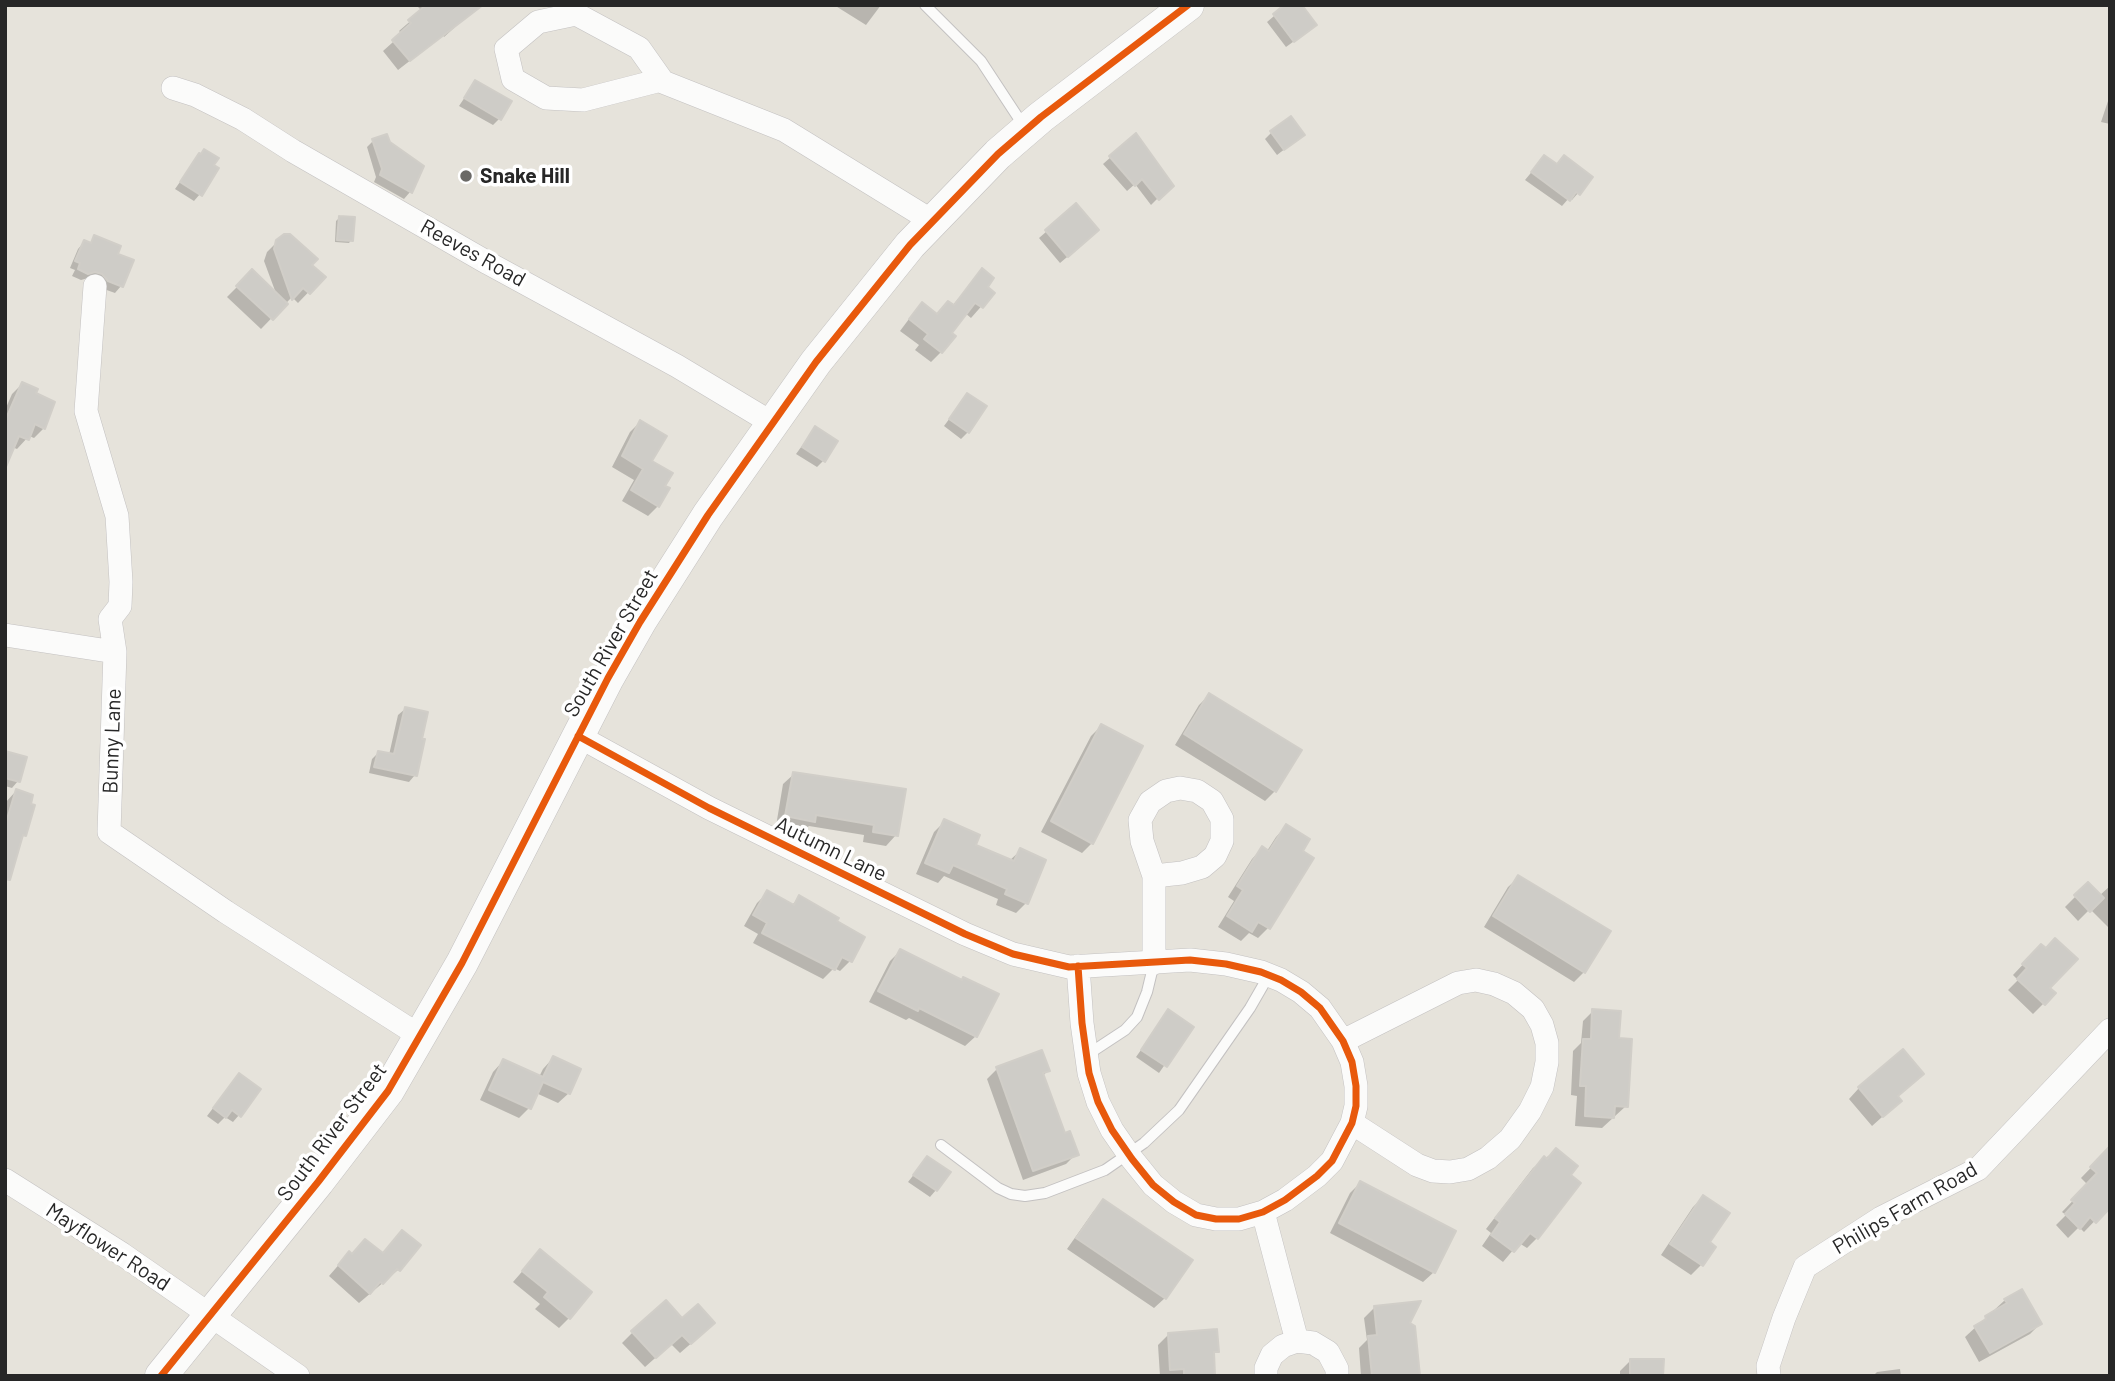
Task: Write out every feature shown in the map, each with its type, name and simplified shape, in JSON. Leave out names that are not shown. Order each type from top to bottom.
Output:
[{"type":"street","name":"South River Street","points":[[161,1376],[388,1091],[461,964],[640,622],[708,515],[824,352],[932,221],[998,154],[1188,5]]},
{"type":"street","points":[[661,80],[583,100],[546,99],[513,79],[506,49],[537,22],[576,14],[639,48],[661,80],[784,130],[932,221]]},
{"type":"street","name":"Reeves Road","points":[[173,88],[195,95],[243,119],[293,151],[477,257],[677,366],[772,423]]},
{"type":"street","name":"Bunny Lane","points":[[95,286],[86,411],[117,516],[120,606],[110,619],[115,652],[109,832],[226,912],[420,1036]]},
{"type":"street","points":[[5,635],[115,652]]},
{"type":"street","name":"Autumn Lane","points":[[578,736],[709,808],[1013,954],[1078,967],[1190,960],[1226,964],[1269,975],[1301,992],[1320,1008],[1343,1041],[1352,1062],[1356,1107],[1352,1123],[1332,1161],[1285,1200],[1263,1212],[1239,1219],[1216,1219],[1196,1214],[1174,1202],[1153,1185],[1129,1155],[1098,1102],[1089,1073],[1078,967]]},
{"type":"street","points":[[1154,876],[1154,963]]},
{"type":"street","points":[[1343,1041],[1458,983],[1476,980],[1514,993],[1533,1009],[1547,1043],[1547,1062],[1542,1087],[1530,1111],[1510,1139],[1488,1158],[1468,1169],[1442,1172],[1417,1166],[1352,1123]]},
{"type":"street","name":"Philips Farm Road","points":[[1769,1376],[1768,1366],[1805,1267],[1881,1219],[1978,1169],[2110,1030]]},
{"type":"street","name":"Mayflower Road","points":[[5,1180],[211,1314],[298,1376]]},
{"type":"street","points":[[1263,1212],[1297,1341]]},
{"type":"street","points":[[1266,1376],[1266,1368],[1272,1355],[1283,1346],[1297,1341],[1313,1343],[1328,1352],[1337,1369],[1337,1376]]},
{"type":"lane","points":[[925,5],[981,61],[1026,130]]},
{"type":"lane","points":[[1087,1055],[1125,1030],[1137,1017],[1154,963]]},
{"type":"lane","points":[[941,1145],[1011,1195],[1045,1193],[1105,1170],[1129,1155],[1179,1110],[1250,1009],[1269,975]]},
{"type":"building","points":[[426,5],[483,5],[410,61],[392,40],[411,23],[408,20]]},
{"type":"building","points":[[1284,5],[1302,5],[1317,25],[1294,42],[1273,14]]},
{"type":"building","points":[[475,80],[512,101],[501,120],[464,98]]},
{"type":"building","points":[[1291,116],[1305,135],[1284,150],[1270,131]]},
{"type":"building","points":[[1136,133],[1174,186],[1159,200],[1142,179],[1135,186],[1109,156]]},
{"type":"building","points":[[387,134],[390,142],[424,166],[412,193],[380,175],[382,169],[372,139]]},
{"type":"building","points":[[204,149],[219,158],[214,165],[219,168],[202,196],[180,182]]},
{"type":"building","points":[[1544,155],[1557,164],[1564,155],[1593,177],[1580,195],[1576,192],[1570,201],[1531,172]]},
{"type":"building","points":[[1076,203],[1099,230],[1068,257],[1045,230]]},
{"type":"building","points":[[339,216],[355,217],[353,241],[337,240]]},
{"type":"building","points":[[284,234],[290,234],[318,259],[312,265],[326,277],[310,294],[303,288],[292,300],[274,249],[276,240]]},
{"type":"building","points":[[94,235],[121,246],[118,254],[134,260],[123,287],[108,281],[102,274],[88,274],[78,269],[80,263],[75,261],[84,240],[91,243]]},
{"type":"building","points":[[982,268],[994,278],[988,287],[995,293],[983,308],[975,303],[952,333],[956,336],[942,353],[924,339],[928,334],[909,319],[922,302],[937,314],[948,301],[954,305]]},
{"type":"building","points":[[252,269],[288,304],[273,320],[236,286]]},
{"type":"building","points":[[22,382],[38,389],[36,393],[55,402],[45,429],[35,424],[29,440],[19,436],[5,469],[5,421]]},
{"type":"building","points":[[967,393],[987,406],[969,433],[949,419]]},
{"type":"building","points":[[640,420],[667,436],[652,461],[673,473],[665,486],[670,488],[659,507],[631,490],[643,469],[622,456]]},
{"type":"building","points":[[815,426],[838,441],[825,462],[802,447]]},
{"type":"building","points":[[1209,693],[1302,750],[1276,792],[1184,734]]},
{"type":"building","points":[[405,707],[428,712],[417,776],[374,767],[378,751],[394,754]]},
{"type":"building","points":[[1101,724],[1143,746],[1093,844],[1051,821]]},
{"type":"building","points":[[5,751],[27,757],[20,782],[5,778]]},
{"type":"building","points":[[793,772],[906,789],[898,836],[873,832],[874,825],[816,815],[815,822],[785,816]]},
{"type":"building","points":[[16,789],[33,795],[31,804],[35,805],[10,880],[5,879],[5,826]]},
{"type":"building","points":[[944,819],[980,835],[976,845],[1014,861],[1020,848],[1046,860],[1028,904],[1005,894],[1007,889],[953,865],[949,873],[925,863]]},
{"type":"building","points":[[1286,824],[1310,839],[1303,851],[1314,858],[1270,929],[1258,922],[1252,932],[1227,916],[1243,890],[1237,886],[1262,846],[1269,851]]},
{"type":"building","points":[[1518,875],[1611,931],[1585,973],[1493,916]]},
{"type":"building","points":[[2088,882],[2104,898],[2090,912],[2074,895]]},
{"type":"building","points":[[767,890],[794,905],[799,895],[865,937],[852,962],[842,957],[835,970],[762,933],[767,923],[753,915]]},
{"type":"building","points":[[2055,938],[2078,959],[2050,988],[2056,993],[2045,1005],[2017,979],[2027,968],[2022,964],[2041,944],[2046,948]]},
{"type":"building","points":[[900,949],[962,980],[963,977],[999,994],[977,1037],[878,991]]},
{"type":"building","points":[[1168,1009],[1194,1027],[1167,1067],[1141,1050]]},
{"type":"building","points":[[1592,1009],[1621,1011],[1619,1038],[1632,1039],[1628,1107],[1615,1106],[1614,1118],[1585,1116],[1586,1086],[1580,1086],[1583,1039],[1591,1039]]},
{"type":"building","points":[[1903,1049],[1924,1074],[1898,1096],[1902,1101],[1883,1117],[1858,1087]]},
{"type":"building","points":[[1042,1050],[1050,1071],[1043,1073],[1065,1133],[1070,1131],[1079,1155],[1033,1171],[996,1067]]},
{"type":"building","points":[[553,1056],[581,1069],[570,1094],[543,1082],[531,1109],[489,1090],[503,1059],[543,1077]]},
{"type":"building","points":[[239,1073],[261,1089],[241,1117],[232,1110],[226,1118],[213,1108]]},
{"type":"building","points":[[2110,1146],[2110,1208],[2096,1223],[2090,1217],[2080,1229],[2065,1214],[2075,1203],[2071,1200],[2097,1173],[2090,1167]]},
{"type":"building","points":[[1556,1148],[1578,1166],[1571,1175],[1581,1183],[1538,1239],[1530,1233],[1514,1252],[1491,1235],[1500,1222],[1495,1218],[1544,1156],[1547,1159]]},
{"type":"building","points":[[927,1156],[951,1172],[937,1191],[913,1175]]},
{"type":"building","points":[[1360,1181],[1456,1231],[1435,1273],[1339,1223]]},
{"type":"building","points":[[1703,1195],[1730,1213],[1710,1242],[1716,1247],[1703,1266],[1670,1244]]},
{"type":"building","points":[[1103,1199],[1193,1260],[1166,1299],[1076,1238]]},
{"type":"building","points":[[402,1230],[421,1245],[400,1271],[397,1269],[383,1284],[380,1282],[370,1294],[338,1265],[349,1251],[352,1254],[365,1239],[383,1253]]},
{"type":"building","points":[[540,1249],[592,1292],[570,1319],[544,1297],[548,1292],[522,1271]]},
{"type":"building","points":[[2022,1289],[2042,1324],[1990,1353],[1974,1326],[2007,1303],[2004,1299]]},
{"type":"building","points":[[666,1300],[682,1318],[698,1304],[715,1323],[691,1344],[682,1335],[656,1358],[631,1331]]},
{"type":"building","points":[[1421,1301],[1410,1323],[1415,1326],[1420,1376],[1372,1376],[1368,1336],[1377,1335],[1374,1306]]},
{"type":"building","points":[[1217,1329],[1219,1352],[1214,1352],[1215,1376],[1184,1376],[1184,1369],[1170,1370],[1168,1333]]},
{"type":"building","points":[[1630,1359],[1664,1359],[1663,1376],[1630,1376]]},
{"type":"cycle path","points":[[161,1376],[388,1091],[462,963],[608,678],[640,622],[708,515],[816,362],[910,245],[998,154],[1041,117],[1188,5]]},
{"type":"cycle path","points":[[578,736],[709,808],[965,934],[1013,954],[1069,967],[1190,960],[1226,964],[1281,980],[1320,1008],[1343,1041],[1352,1062],[1356,1106],[1352,1123],[1332,1161],[1285,1200],[1263,1212],[1239,1219],[1216,1219],[1196,1215],[1174,1202],[1153,1185],[1132,1159],[1112,1130],[1098,1102],[1089,1073],[1082,1023],[1078,966]]},
{"type":"place","name":"Snake Hill","points":[[466,176]]}]
